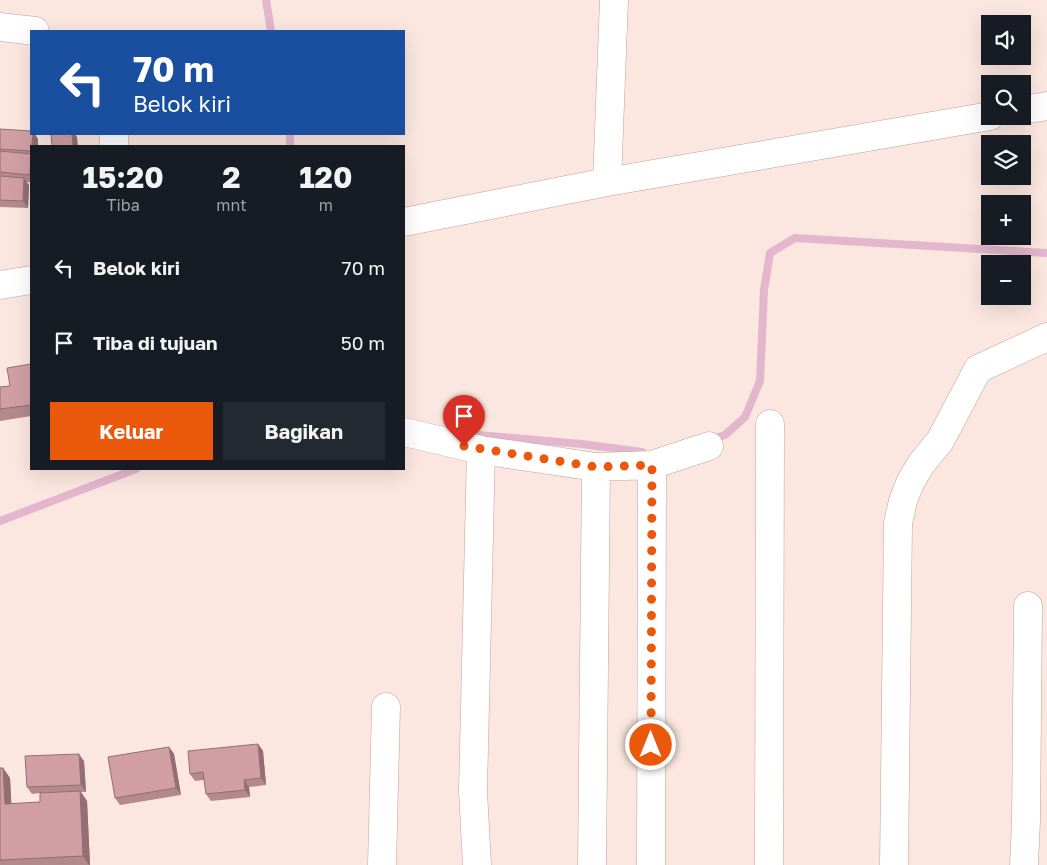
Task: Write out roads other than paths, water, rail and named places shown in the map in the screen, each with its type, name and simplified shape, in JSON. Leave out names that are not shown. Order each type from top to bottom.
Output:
[{"type":"street","points":[[607,182],[614,0]]},
{"type":"street","points":[[0,27],[30,30]]},
{"type":"street","points":[[1031,109],[1047,106]]},
{"type":"street","points":[[405,222],[607,182],[981,118]]},
{"type":"street","points":[[0,285],[30,280]]},
{"type":"street","points":[[894,865],[898,523],[903,501],[910,483],[921,464],[940,441],[980,366],[1047,337]]},
{"type":"street","points":[[769,865],[770,424]]},
{"type":"street","points":[[405,432],[481,450],[596,467],[652,465],[708,446]]},
{"type":"street","points":[[476,865],[473,791],[481,450]]},
{"type":"street","points":[[651,865],[652,465]]},
{"type":"street","points":[[592,865],[596,467]]},
{"type":"street","points":[[1024,865],[1028,606]]},
{"type":"street","points":[[382,865],[386,707]]},
{"type":"waterway","points":[[266,0],[271,30]]},
{"type":"waterway","points":[[290,135],[290,145]]},
{"type":"waterway","points":[[710,440],[725,435],[745,417],[760,381],[764,290],[770,253],[795,238],[1047,253]]},
{"type":"waterway","points":[[467,434],[582,444],[642,452]]},
{"type":"waterway","points":[[0,521],[133,470]]}]
